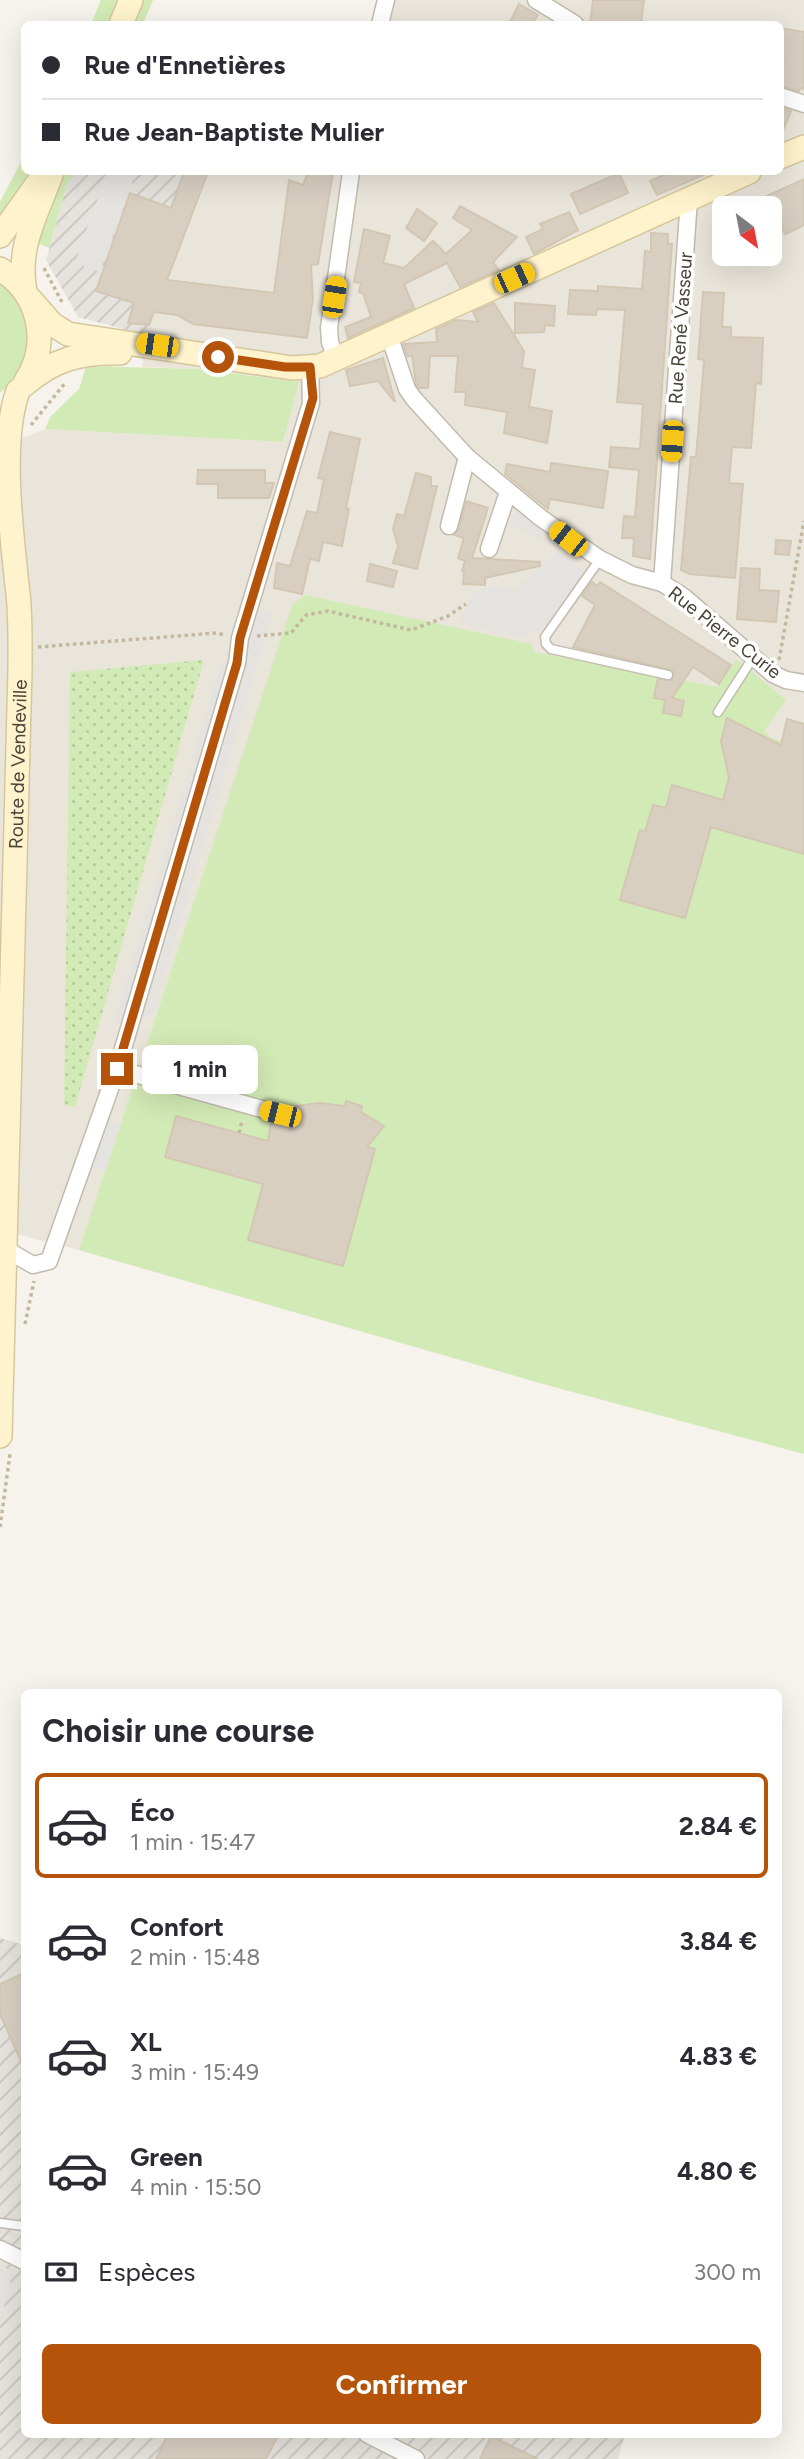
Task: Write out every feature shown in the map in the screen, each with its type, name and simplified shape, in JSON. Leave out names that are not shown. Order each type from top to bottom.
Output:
[{"type":"main road","points":[[122,21],[131,0]]},
{"type":"main road","points":[[784,155],[804,147]]},
{"type":"main road","points":[[0,236],[44,175]]},
{"type":"main road","name":"Route de Vendeville","points":[[0,1436],[7,1250],[20,657],[18,587],[2,454],[5,418],[36,361],[40,344],[37,317],[22,275],[24,247],[51,175]]},
{"type":"main road","points":[[0,269],[52,324],[68,334],[285,367],[310,367],[336,359],[742,175]]},
{"type":"main road","points":[[0,405],[48,365],[75,355],[105,352],[203,355]]},
{"type":"main road","name":"Route de Vendeville","points":[[0,567],[6,645],[0,946]]},
{"type":"street","points":[[381,21],[386,0]]},
{"type":"street","points":[[536,0],[570,21]]},
{"type":"street","points":[[784,97],[804,104]]},
{"type":"street","points":[[336,359],[330,342],[329,328],[351,175]]},
{"type":"street","name":"Rue René Vasseur","points":[[662,583],[689,199]]},
{"type":"street","name":"Rue Pierre Curie","points":[[389,335],[407,389],[467,457],[508,492],[600,559],[632,575],[662,583],[711,617],[777,676],[802,683]]},
{"type":"street","points":[[7,1250],[33,1265],[43,1264],[50,1258],[117,1069],[237,663],[240,638],[312,403],[310,367]]},
{"type":"street","points":[[449,526],[467,457]]},
{"type":"street","points":[[489,549],[508,492]]},
{"type":"street","points":[[117,1069],[280,1114]]},
{"type":"street","points":[[0,2249],[21,2260]]},
{"type":"street","points":[[375,2438],[416,2459]]},
{"type":"lane","points":[[600,559],[545,637],[545,644],[551,649],[668,675]]},
{"type":"lane","points":[[718,712],[754,656]]},
{"type":"lane","points":[[0,2223],[21,2226]]},
{"type":"path","points":[[777,676],[804,521]]},
{"type":"shaded area","points":[[393,0],[804,0],[804,1061],[554,1387],[79,1250],[0,1230],[0,447],[45,429],[283,442],[298,382],[198,369],[142,367],[149,325],[207,175],[784,175],[784,21],[388,21]]},
{"type":"shaded area","points":[[74,175],[207,175],[146,335],[78,317],[46,260],[67,184]]},
{"type":"shaded area","points":[[106,175],[135,175],[100,272],[75,263]]},
{"type":"shaded area","points":[[517,508],[548,528],[539,541],[509,522]]},
{"type":"shaded area","points":[[557,551],[585,572],[555,615],[536,633],[509,636],[461,624],[469,597],[491,586],[514,590]]},
{"type":"shaded area","points":[[253,610],[272,614],[152,1018],[133,1015],[127,1033],[115,1019],[222,660],[237,662]]},
{"type":"shaded area","points":[[107,1122],[120,1126],[106,1170],[93,1167]]},
{"type":"shaded area","points":[[0,1938],[21,1944],[21,2438],[624,2438],[618,2459],[0,2459]]},
{"type":"shaded area","points":[[0,2266],[13,2271],[0,2324]]},
{"type":"green space","points":[[101,0],[153,0],[144,21],[92,21]]},
{"type":"green space","points":[[21,162],[21,175],[74,175],[67,184],[49,248],[0,226],[0,202]]},
{"type":"green space","points":[[0,283],[21,308],[27,338],[26,353],[20,367],[12,381],[0,393]]},
{"type":"green space","points":[[86,366],[198,369],[299,382],[283,442],[45,429],[50,417],[79,389]]},
{"type":"green space","points":[[305,595],[532,644],[534,652],[718,687],[736,659],[786,700],[764,731],[771,738],[804,748],[804,1454],[554,1387],[79,1250],[292,605]]},
{"type":"green space","points":[[204,660],[75,1107],[64,1105],[70,672]]},
{"type":"building","points":[[593,0],[644,0],[641,21],[590,21]]},
{"type":"building","points":[[519,4],[538,15],[534,21],[510,21]]},
{"type":"building","points":[[784,29],[804,32],[804,89],[800,88],[799,91],[784,87]]},
{"type":"building","points":[[784,108],[791,111],[784,128]]},
{"type":"building","points":[[183,175],[207,175],[167,280],[274,293],[289,180],[303,185],[307,175],[333,175],[318,264],[311,265],[313,299],[307,338],[193,324],[177,315],[154,312],[149,325],[128,323],[134,303],[96,291],[130,193],[171,208]]},
{"type":"building","points":[[614,175],[620,175],[628,193],[580,214],[571,194]]},
{"type":"building","points":[[663,175],[703,175],[657,195],[650,181]]},
{"type":"building","points":[[804,179],[804,225],[785,234],[782,228],[782,196],[766,196]]},
{"type":"building","points":[[460,206],[517,237],[493,262],[499,270],[460,287],[447,263],[404,284],[414,308],[348,338],[345,327],[371,317],[363,293],[359,292],[361,283],[354,282],[364,229],[390,236],[383,263],[404,268],[433,241],[446,254],[472,230],[453,218]]},
{"type":"building","points":[[417,209],[437,223],[424,241],[406,228]]},
{"type":"building","points":[[569,212],[578,230],[534,254],[526,237],[543,229],[540,224]]},
{"type":"building","points":[[651,233],[668,234],[668,244],[672,244],[650,559],[633,556],[634,538],[622,538],[624,516],[635,517],[639,470],[609,467],[611,447],[640,449],[643,404],[617,402],[625,310],[597,309],[596,315],[568,314],[570,290],[598,291],[598,286],[642,289],[645,251],[651,252]]},
{"type":"building","points":[[703,292],[724,293],[722,327],[731,327],[731,337],[763,338],[761,384],[756,383],[751,448],[732,447],[729,483],[743,484],[735,578],[689,574],[681,570],[691,457],[696,457],[704,360],[698,359]]},
{"type":"building","points":[[494,303],[524,351],[522,368],[535,370],[529,407],[552,411],[547,443],[504,433],[507,412],[465,405],[466,392],[455,392],[458,356],[430,356],[428,388],[419,388],[416,384],[412,356],[407,356],[403,344],[437,342],[436,329],[456,320],[478,322],[473,312]]},
{"type":"building","points":[[515,303],[555,306],[554,326],[545,325],[544,332],[515,333]]},
{"type":"building","points":[[383,358],[395,402],[378,381],[350,386],[346,370]]},
{"type":"building","points":[[330,432],[360,439],[346,508],[349,509],[342,546],[323,542],[319,561],[310,559],[302,594],[274,588],[277,563],[290,566],[307,511],[317,513],[324,479],[318,478]]},
{"type":"building","points":[[551,463],[608,471],[603,508],[550,499],[548,509],[505,474],[507,464],[550,472]]},
{"type":"building","points":[[198,470],[265,470],[265,483],[274,483],[269,498],[218,498],[218,484],[197,484]]},
{"type":"building","points":[[416,473],[431,477],[431,486],[437,486],[417,569],[393,563],[398,546],[393,529],[397,514],[404,516]]},
{"type":"building","points":[[466,501],[488,508],[472,558],[540,562],[540,566],[485,578],[485,585],[463,584],[462,571],[465,561],[458,558],[464,538],[454,535],[459,529]]},
{"type":"building","points":[[776,540],[791,541],[789,555],[775,554]]},
{"type":"building","points":[[370,564],[397,571],[393,587],[367,581]]},
{"type":"building","points":[[741,568],[760,569],[759,590],[779,591],[776,622],[737,619]]},
{"type":"building","points":[[592,582],[597,586],[600,582],[731,665],[719,684],[693,667],[672,698],[684,701],[681,716],[663,713],[665,700],[654,698],[657,682],[658,679],[672,680],[672,670],[573,647],[595,605],[582,596]]},
{"type":"building","points":[[727,718],[781,745],[787,719],[804,724],[804,854],[711,827],[685,918],[620,900],[640,830],[645,832],[653,805],[666,808],[672,785],[723,800],[729,778],[721,741]]},
{"type":"building","points":[[346,1101],[362,1106],[361,1112],[384,1126],[367,1147],[375,1149],[343,1266],[248,1240],[263,1184],[165,1157],[176,1116],[268,1141],[271,1123],[283,1124],[290,1117],[288,1107],[319,1103],[345,1106]]},
{"type":"building","points":[[21,1974],[21,2061],[0,2014],[0,1984]]},
{"type":"building","points":[[166,2438],[277,2438],[266,2459],[156,2459]]},
{"type":"building","points":[[490,2438],[495,2438],[538,2459],[480,2459]]},
{"type":"route","points":[[117,1069],[237,663],[240,638],[313,398],[310,367],[285,367],[218,357]]}]
